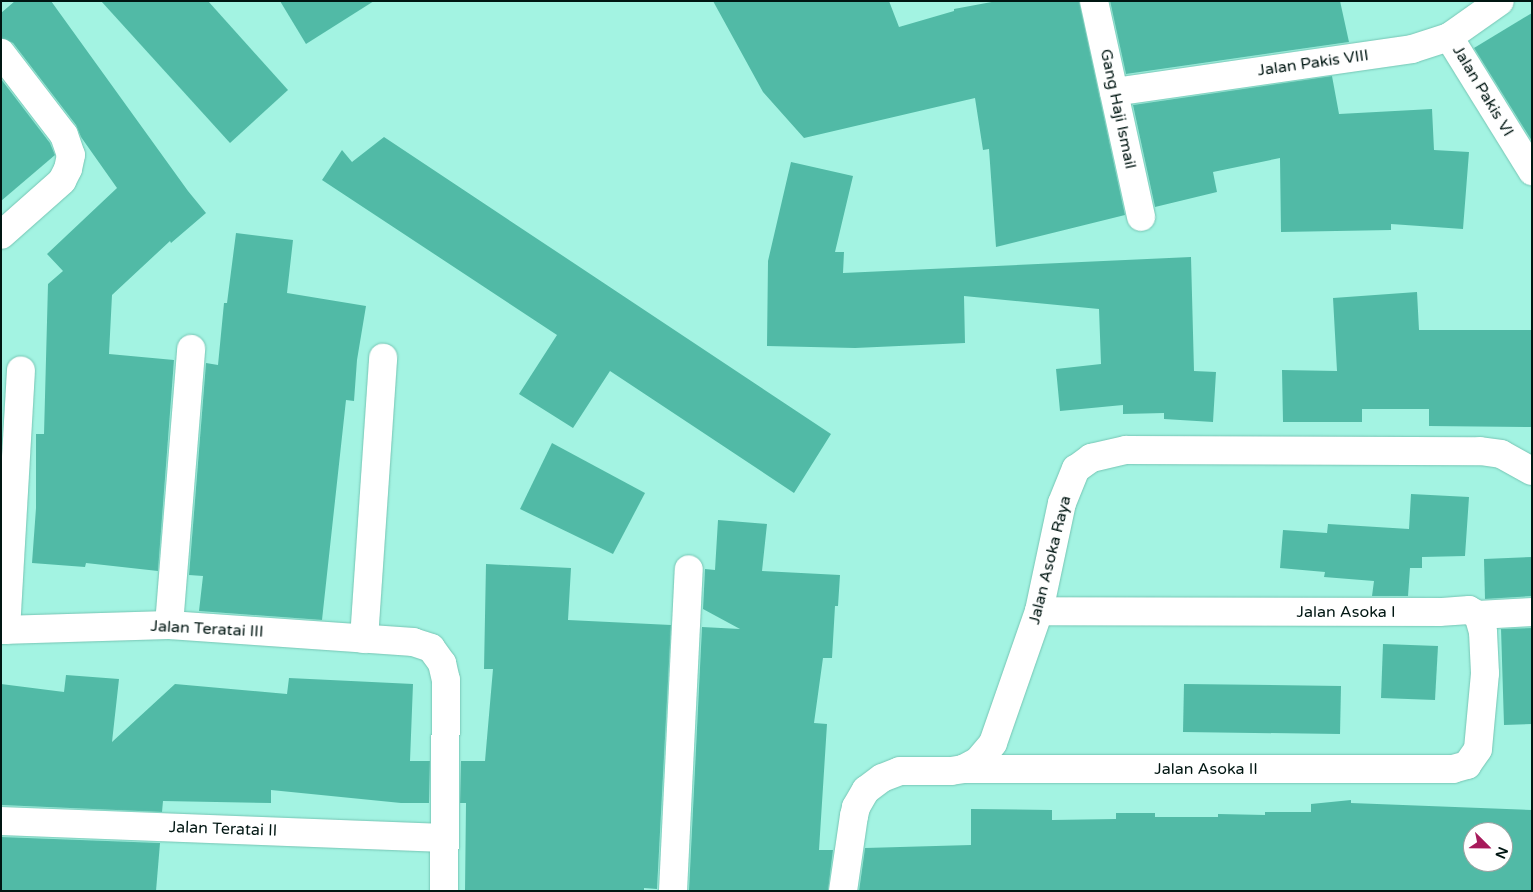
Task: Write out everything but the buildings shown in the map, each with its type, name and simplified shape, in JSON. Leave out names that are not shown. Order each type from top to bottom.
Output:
[{"type":"street","name":"Gang Haji Ismail","points":[[1094,1],[1141,217]]},
{"type":"street","name":"Jalan Pakis VIII","points":[[1114,92],[1412,49],[1449,36],[1500,1]]},
{"type":"street","name":"Jalan Pakis VI","points":[[1449,36],[1532,171]]},
{"type":"street","points":[[1,53],[64,135],[70,155],[68,169],[62,181],[1,235]]},
{"type":"street","points":[[169,625],[191,349]]},
{"type":"street","points":[[364,639],[383,358]]},
{"type":"street","points":[[3,630],[21,370]]},
{"type":"street","name":"Jalan Asoka Raya","points":[[963,769],[978,761],[993,743],[1039,611],[1066,491],[1076,469],[1091,458],[1100,454],[1126,450],[1480,451],[1501,454],[1532,471]]},
{"type":"street","points":[[673,891],[689,569]]},
{"type":"street","name":"Jalan Asoka I","points":[[1039,611],[1439,612],[1469,610],[1478,616],[1532,612]]},
{"type":"street","name":"Jalan Asoka II","points":[[963,769],[1448,769],[1467,765],[1478,749],[1485,674],[1483,632],[1478,616]]},
{"type":"street","name":"Jalan Teratai III","points":[[3,630],[169,625],[413,642],[426,645],[436,652],[442,662],[445,674],[444,891]]},
{"type":"street","points":[[843,891],[856,806],[866,790],[882,778],[900,771],[951,771],[963,769]]},
{"type":"street","name":"Jalan Teratai II","points":[[1,821],[444,838]]}]
